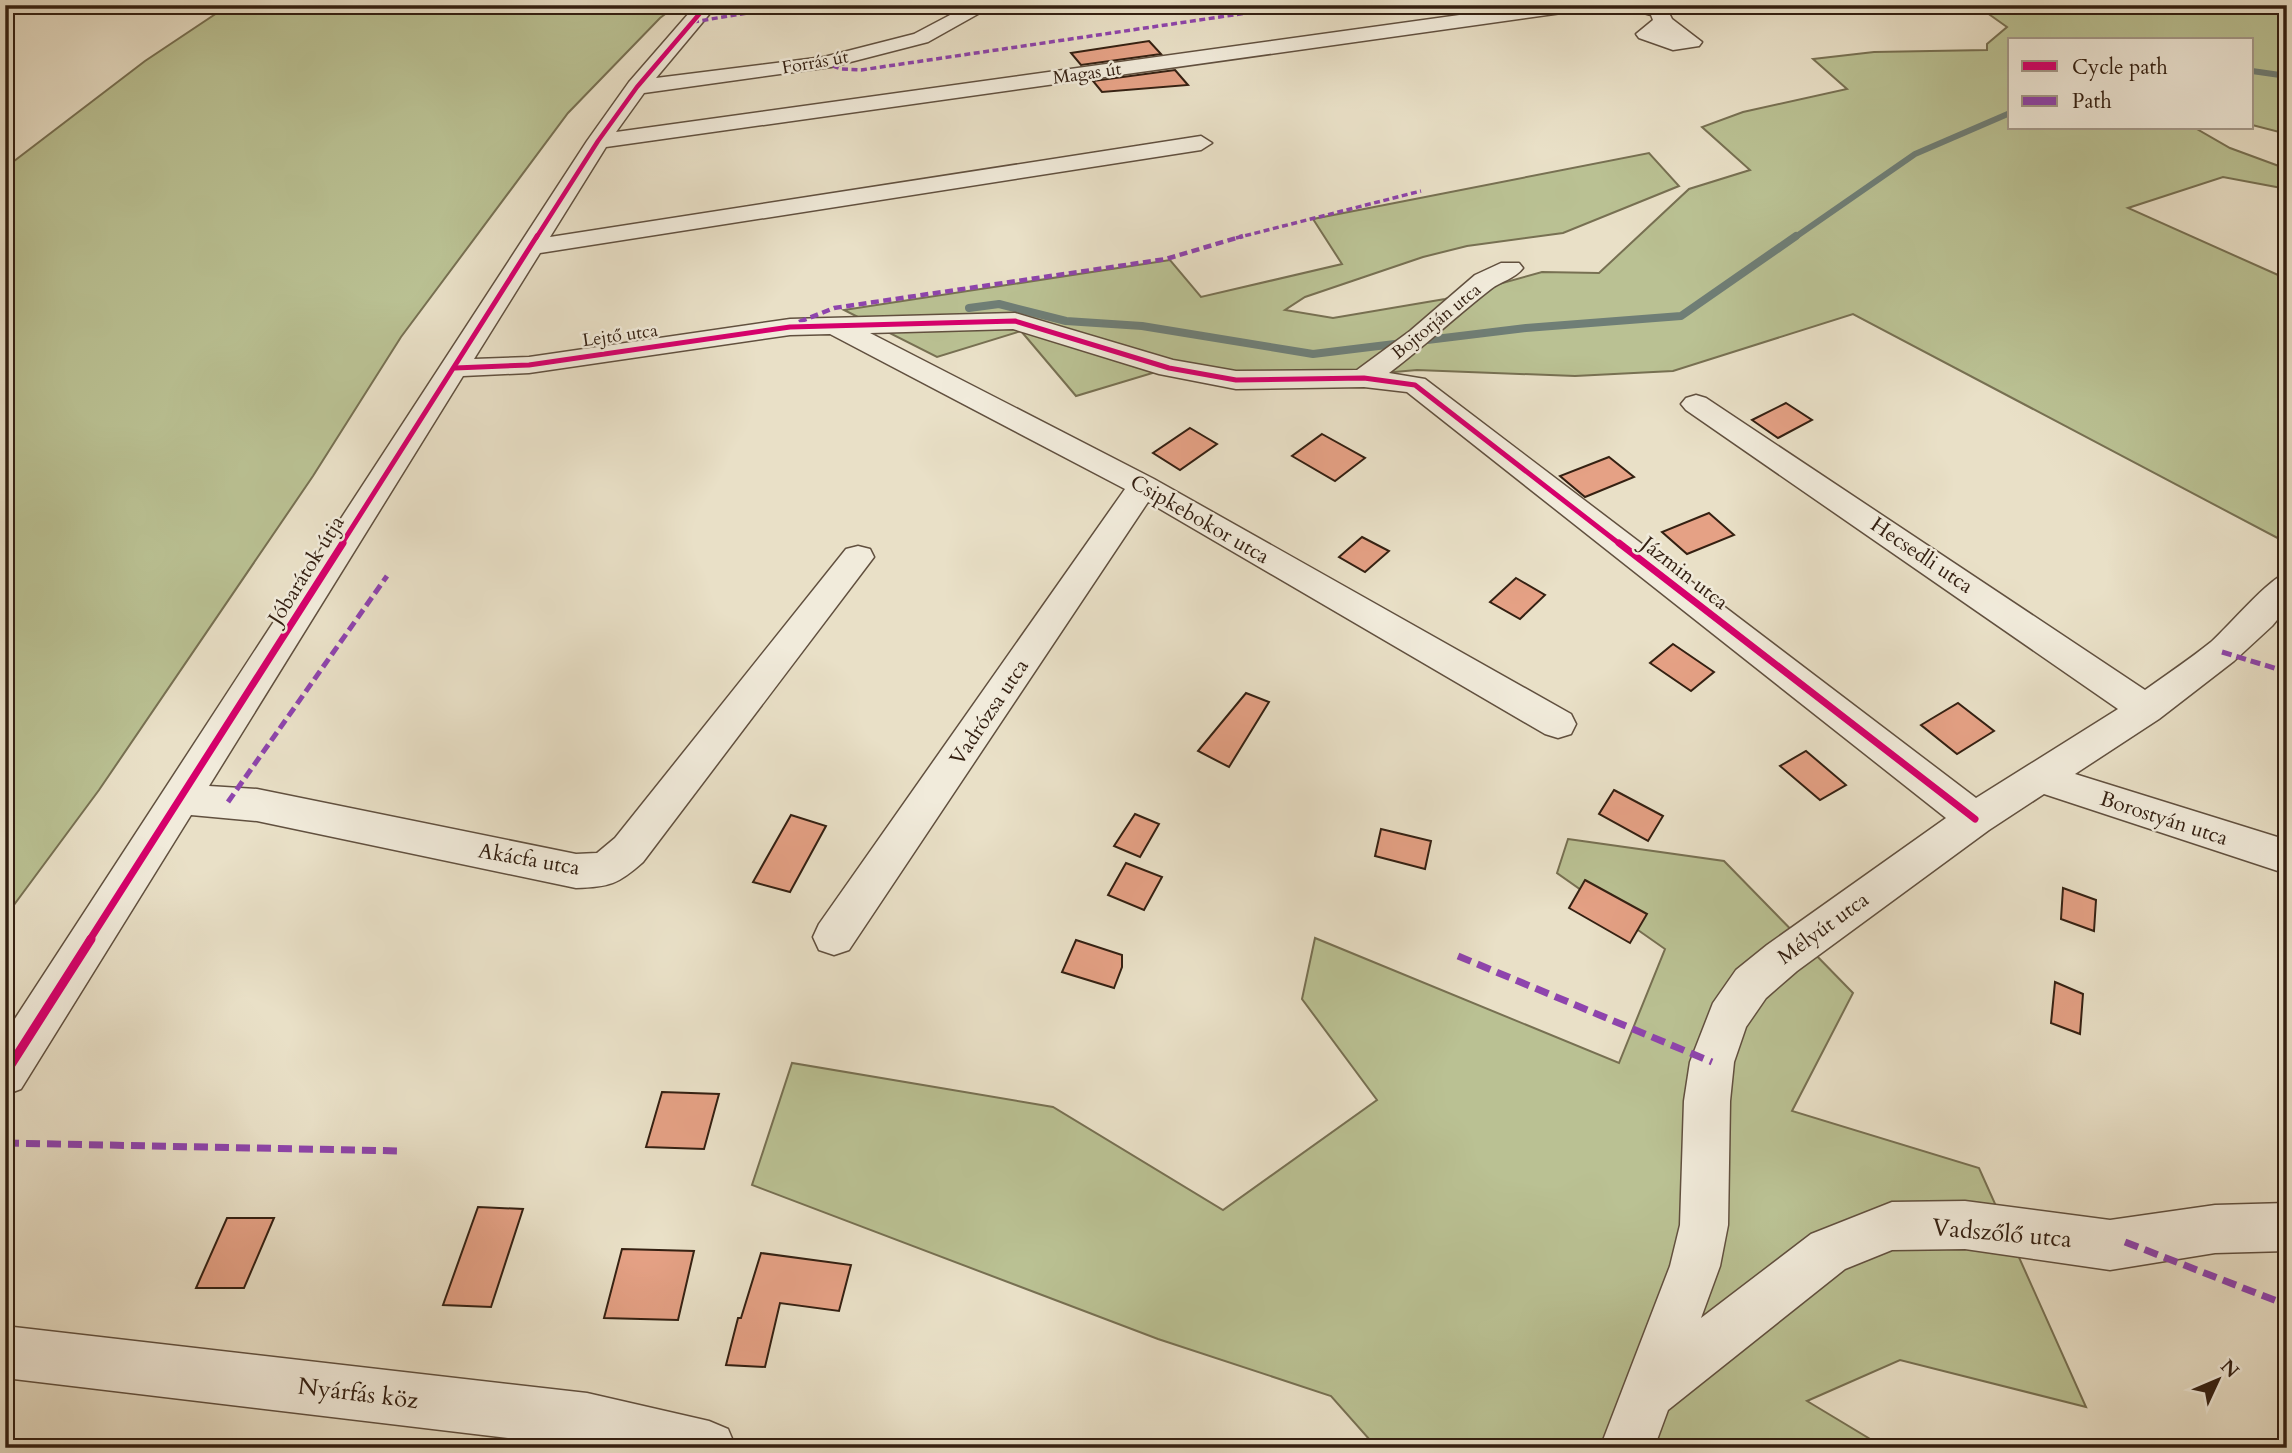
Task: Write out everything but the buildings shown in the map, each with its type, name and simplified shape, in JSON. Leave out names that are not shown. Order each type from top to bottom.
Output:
[{"type":"street","name":"Jóbarátok útja","points":[[5,1074],[597,141],[637,87],[707,5]]},
{"type":"street","name":"Forrás út","points":[[637,87],[824,63],[921,38],[984,5]]},
{"type":"street","name":"Magas út","points":[[597,141],[1576,5]]},
{"type":"street","points":[[1636,5],[1659,11],[1664,22]]},
{"type":"street","points":[[532,247],[1201,143]]},
{"type":"street","name":"Bojtorján utca","points":[[1364,378],[1420,337],[1484,281],[1510,268]]},
{"type":"street","name":"Jázmin utca","points":[[835,326],[1015,321],[1169,368],[1236,380],[1364,378],[1415,385],[1975,819]]},
{"type":"street","name":"Lejtő utca","points":[[455,368],[529,365],[790,327],[835,326]]},
{"type":"street","name":"Csipkebokor utca","points":[[835,326],[1143,486],[1558,724]]},
{"type":"street","name":"Hecsedli utca","points":[[1696,404],[1774,454],[2146,709]]},
{"type":"street","name":"Vadrózsa utca","points":[[834,937],[1143,486]]},
{"type":"street","name":"Akácfa utca","points":[[181,799],[257,805],[576,871],[606,870],[629,850],[858,557]]},
{"type":"street","name":"Mélyút utca","points":[[1627,1448],[1644,1394],[1679,1313],[1704,1225],[1707,1101],[1712,1062],[1728,1017],[1751,984],[1782,958],[1975,819],[2146,709],[2222,652],[2260,617],[2287,585]]},
{"type":"street","name":"Borostyán utca","points":[[2041,778],[2287,858]]},
{"type":"street","name":"Vadszőlő utca","points":[[1644,1394],[1828,1251],[1892,1226],[1965,1224],[2110,1245],[2215,1229],[2287,1227]]},
{"type":"street","name":"Nyárfás köz","points":[[5,1352],[587,1420],[709,1448]]},
{"type":"green space","points":[[229,5],[397,5],[400,9],[573,7],[639,13],[649,5],[677,5],[660,18],[568,113],[401,337],[313,476],[99,790],[5,917],[5,168],[145,61]]},
{"type":"green space","points":[[1976,5],[2287,5],[2287,134],[2254,126],[2254,38],[2008,38],[2008,130],[2198,130],[2230,148],[2287,169],[2287,189],[2223,177],[2128,208],[2287,279],[2287,543],[1853,314],[1673,371],[1575,376],[1417,370],[1259,384],[1159,371],[1076,396],[1021,331],[937,357],[844,310],[1170,260],[1201,297],[1342,264],[1313,219],[1649,153],[1679,186],[1563,233],[1467,246],[1423,257],[1305,297],[1285,310],[1333,318],[1445,299],[1542,272],[1599,273],[1689,189],[1750,170],[1702,127],[1743,112],[1847,89],[1813,59],[1874,52],[1987,50],[1987,44],[2007,27]]},
{"type":"green space","points":[[1568,839],[1724,861],[1853,993],[1792,1111],[1979,1168],[2086,1407],[1900,1360],[1807,1401],[1885,1448],[1377,1448],[1331,1396],[1158,1339],[752,1185],[792,1063],[1053,1107],[1223,1210],[1377,1100],[1302,999],[1315,938],[1619,1063],[1665,949],[1557,873]]},
{"type":"waterway","points":[[2254,71],[2287,76]]},
{"type":"waterway","points":[[1794,238],[1915,154],[2008,114]]},
{"type":"waterway","points":[[1419,341],[1526,328],[1681,316],[1796,236]]},
{"type":"waterway","points":[[969,308],[999,304],[1066,321],[1142,326],[1313,354],[1403,343]]},
{"type":"marked path","points":[[693,22],[795,5]]},
{"type":"marked path","points":[[824,63],[841,69],[861,70],[1294,6]]},
{"type":"marked path","points":[[799,322],[834,308],[1166,259],[1185,251],[1421,191]]},
{"type":"marked path","points":[[228,802],[387,576]]},
{"type":"marked path","points":[[2222,652],[2287,672]]},
{"type":"marked path","points":[[1458,956],[1712,1062]]},
{"type":"marked path","points":[[5,1143],[403,1151]]},
{"type":"marked path","points":[[2125,1242],[2287,1305]]},
{"type":"cycle path","points":[[5,1074],[598,141],[637,87],[707,5]]},
{"type":"cycle path","points":[[455,368],[529,365],[790,327],[1015,321],[1169,368],[1236,380],[1364,378],[1415,385],[1975,819]]}]
